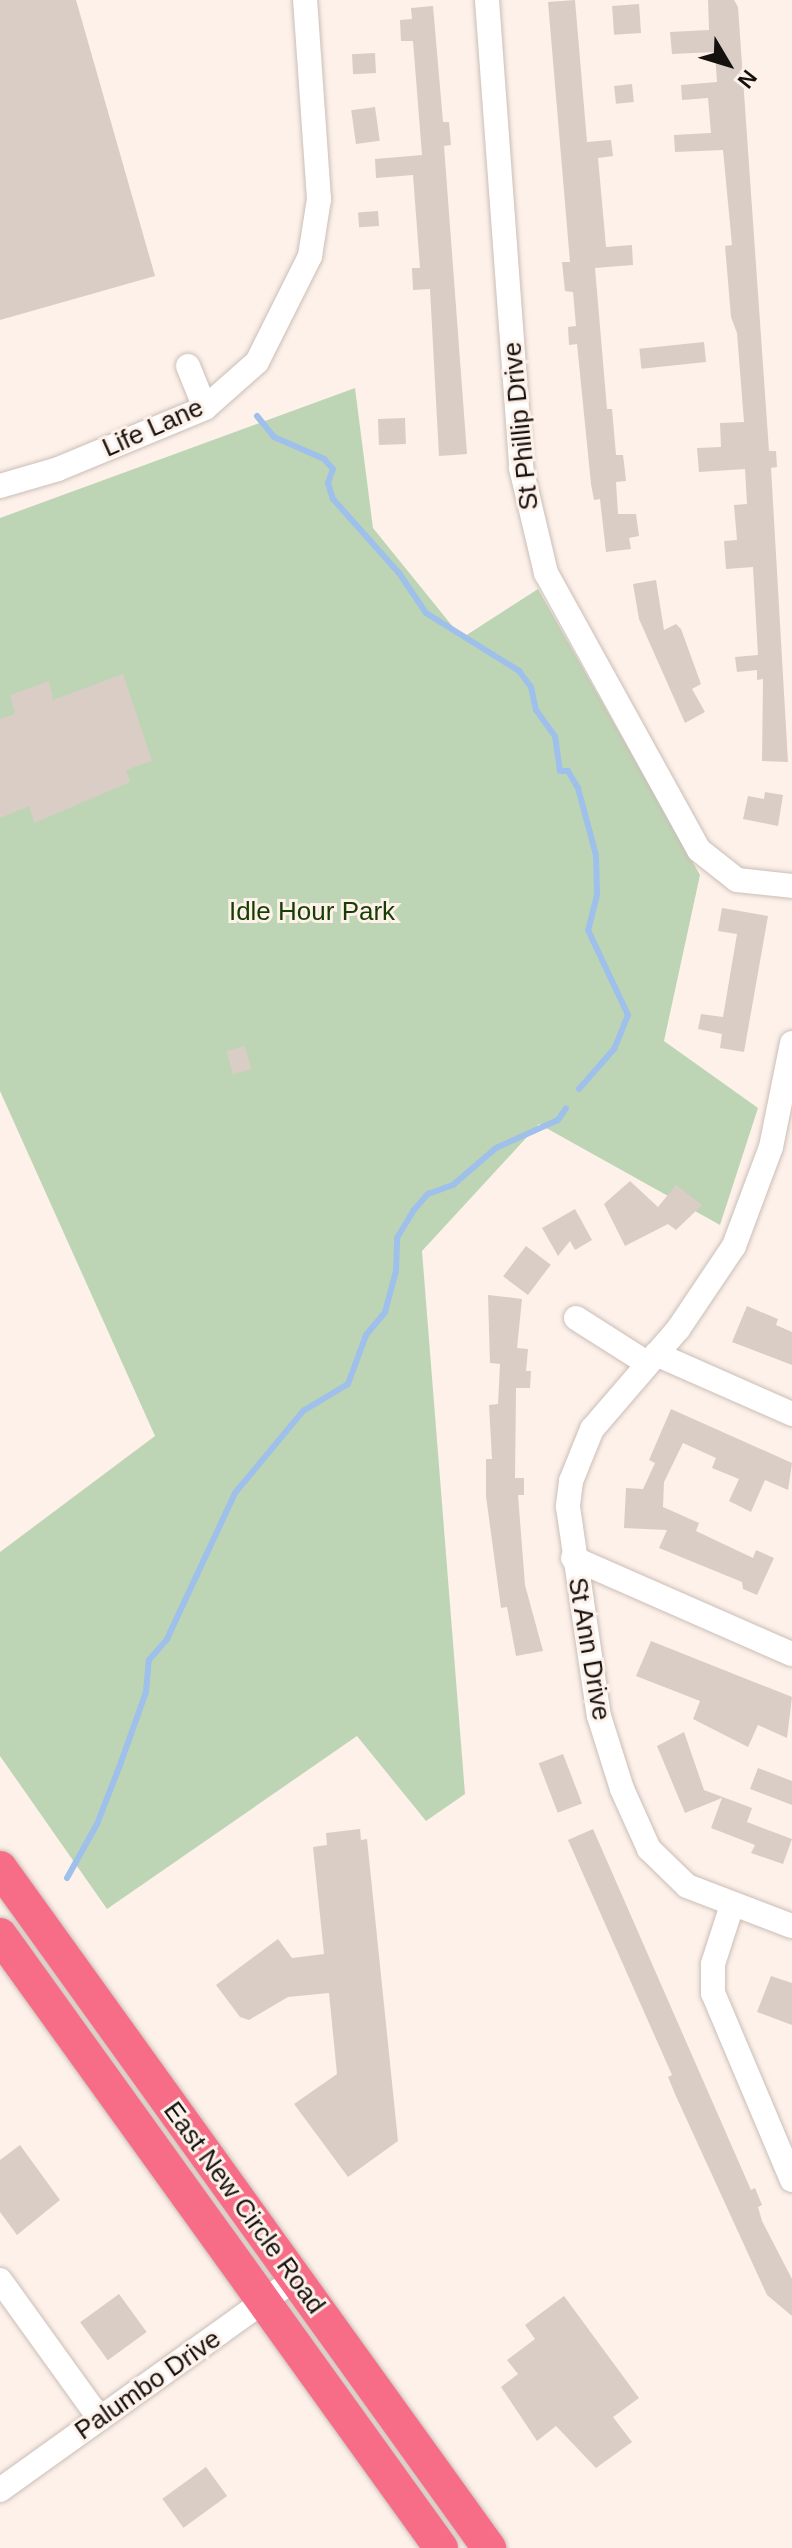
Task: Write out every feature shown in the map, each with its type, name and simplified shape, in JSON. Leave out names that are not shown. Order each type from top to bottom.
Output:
[{"type":"highway","name":"East New Circle Road","points":[[0,1868],[489,2548]]},
{"type":"highway","name":"East New Circle Road","points":[[0,1935],[441,2548]]},
{"type":"street","name":"Life Lane","points":[[0,486],[58,469],[205,408],[257,362],[310,256],[319,199],[305,0]]},
{"type":"street","name":"St Phillip Drive","points":[[487,0],[521,468],[546,573],[699,850],[737,880],[792,886]]},
{"type":"street","points":[[188,366],[205,408]]},
{"type":"street","name":"St Ann Drive","points":[[792,1043],[771,1147],[744,1225],[697,1304],[609,1404],[580,1455],[568,1507],[573,1558],[599,1716],[638,1828],[670,1873],[732,1905],[792,1926]]},
{"type":"street","points":[[576,1318],[652,1358],[792,1414]]},
{"type":"street","points":[[573,1558],[792,1654]]},
{"type":"street","points":[[732,1905],[713,1964],[713,1993],[792,2180]]},
{"type":"street","name":"Palumbo Drive","points":[[0,2490],[295,2279]]},
{"type":"street","points":[[0,2280],[100,2419]]},
{"type":"green space","name":"Idle Hour Park","points":[[355,388],[373,528],[462,638],[538,589],[700,875],[664,1041],[758,1108],[720,1225],[539,1124],[422,1251],[465,1794],[426,1821],[357,1736],[107,1909],[0,1756],[0,1552],[155,1436],[0,1091],[0,518]]},
{"type":"building","points":[[0,0],[76,0],[155,276],[0,320]]},
{"type":"building","points":[[575,0],[587,142],[611,140],[613,156],[598,158],[606,247],[632,245],[633,265],[595,268],[607,409],[612,409],[616,455],[623,455],[626,481],[616,482],[618,514],[636,514],[639,536],[629,538],[631,549],[606,552],[600,499],[594,500],[591,484],[577,344],[569,345],[568,327],[576,326],[573,292],[565,291],[562,262],[570,262],[548,2]]},
{"type":"building","points":[[708,0],[734,0],[738,7],[769,451],[776,451],[777,467],[771,468],[788,762],[762,761],[763,679],[757,680],[757,670],[737,672],[735,657],[758,655],[753,567],[726,569],[724,541],[737,540],[734,505],[747,504],[745,469],[699,472],[697,448],[721,447],[720,423],[744,422],[737,333],[731,317],[725,246],[732,245],[723,150],[675,152],[674,135],[711,133],[708,98],[682,100],[681,85],[717,82],[715,52],[672,54],[670,32],[709,30]]},
{"type":"building","points":[[639,4],[641,33],[614,35],[612,6]]},
{"type":"building","points":[[433,6],[443,122],[449,122],[451,145],[444,146],[467,454],[439,456],[430,289],[413,290],[412,268],[420,268],[413,175],[376,178],[375,159],[422,155],[413,41],[401,41],[400,20],[412,19],[411,8]]},
{"type":"building","points":[[375,53],[376,73],[353,74],[352,54]]},
{"type":"building","points":[[632,84],[634,102],[616,104],[614,86]]},
{"type":"building","points":[[375,107],[380,141],[356,144],[351,110]]},
{"type":"building","points":[[378,211],[379,226],[359,227],[358,212]]},
{"type":"building","points":[[704,342],[706,362],[641,369],[639,349]]},
{"type":"building","points":[[405,418],[406,444],[379,445],[378,419]]},
{"type":"building","points":[[656,580],[664,630],[676,624],[681,629],[701,684],[692,689],[705,712],[685,723],[639,619],[633,584]]},
{"type":"building","points":[[123,674],[152,761],[126,770],[130,782],[34,823],[29,806],[0,818],[0,719],[15,714],[10,695],[49,681],[53,700]]},
{"type":"building","points":[[765,792],[783,795],[778,826],[743,819],[748,796],[764,799]]},
{"type":"building","points":[[722,908],[768,916],[744,1052],[720,1048],[722,1034],[698,1029],[701,1014],[723,1017],[737,934],[718,931]]},
{"type":"building","points":[[245,1046],[251,1069],[233,1074],[227,1051]]},
{"type":"building","points":[[630,1181],[658,1207],[676,1185],[702,1205],[676,1230],[668,1224],[625,1246],[604,1204]]},
{"type":"building","points":[[575,1209],[592,1240],[575,1250],[570,1241],[558,1256],[542,1228]]},
{"type":"building","points":[[526,1246],[551,1265],[528,1295],[503,1276]]},
{"type":"building","points":[[488,1295],[522,1299],[517,1348],[528,1349],[526,1371],[531,1371],[530,1388],[516,1388],[515,1478],[524,1478],[524,1495],[518,1495],[525,1585],[543,1651],[516,1656],[507,1607],[501,1608],[486,1496],[486,1459],[492,1459],[489,1405],[498,1404],[500,1364],[490,1363]]},
{"type":"building","points":[[747,1306],[778,1319],[776,1325],[792,1332],[792,1365],[732,1342]]},
{"type":"building","points":[[671,1409],[792,1463],[788,1490],[765,1480],[751,1512],[729,1501],[739,1479],[712,1468],[716,1458],[683,1443],[664,1482],[663,1507],[699,1523],[696,1531],[753,1558],[756,1550],[774,1558],[757,1595],[743,1589],[742,1582],[659,1548],[667,1530],[624,1528],[626,1488],[643,1489],[655,1463],[649,1460]]},
{"type":"building","points":[[651,1641],[792,1697],[787,1738],[758,1725],[748,1747],[693,1719],[700,1701],[636,1676]]},
{"type":"building","points":[[684,1732],[704,1790],[752,1808],[747,1822],[792,1839],[783,1864],[751,1853],[755,1845],[711,1828],[722,1798],[685,1813],[657,1746]]},
{"type":"building","points":[[563,1754],[582,1803],[558,1813],[539,1763]]},
{"type":"building","points":[[758,1768],[792,1781],[792,1805],[750,1789]]},
{"type":"building","points":[[360,1829],[361,1840],[367,1839],[398,2141],[348,2177],[294,2104],[337,2074],[329,1993],[288,1997],[249,2020],[240,2017],[216,1985],[278,1939],[292,1958],[324,1954],[313,1847],[327,1845],[326,1833]]},
{"type":"building","points":[[593,1829],[751,2190],[755,2188],[762,2205],[758,2207],[762,2221],[792,2279],[792,2316],[767,2295],[675,2094],[668,2077],[672,2075],[568,1840]]},
{"type":"building","points":[[771,1976],[792,1983],[792,2025],[757,2012]]},
{"type":"building","points":[[20,2145],[60,2200],[17,2235],[0,2212],[0,2160]]},
{"type":"building","points":[[119,2294],[147,2332],[108,2360],[80,2322]]},
{"type":"building","points":[[564,2296],[639,2398],[613,2417],[632,2442],[596,2468],[556,2426],[537,2441],[501,2387],[518,2374],[507,2360],[535,2339],[525,2325]]},
{"type":"building","points":[[206,2467],[227,2496],[183,2528],[162,2499]]},
{"type":"waterway","points":[[257,416],[274,437],[324,459],[333,469],[328,483],[333,499],[399,573],[426,613],[519,671],[531,687],[536,710],[555,736],[560,771],[568,771],[578,788],[596,855],[597,895],[588,930],[628,1015],[614,1049],[579,1089]]},
{"type":"waterway","points":[[67,1878],[97,1824],[120,1765],[146,1692],[149,1660],[167,1639],[235,1493],[303,1411],[348,1384],[366,1335],[385,1312],[396,1271],[397,1238],[413,1211],[428,1194],[453,1185],[496,1148],[558,1120],[566,1108]]}]
